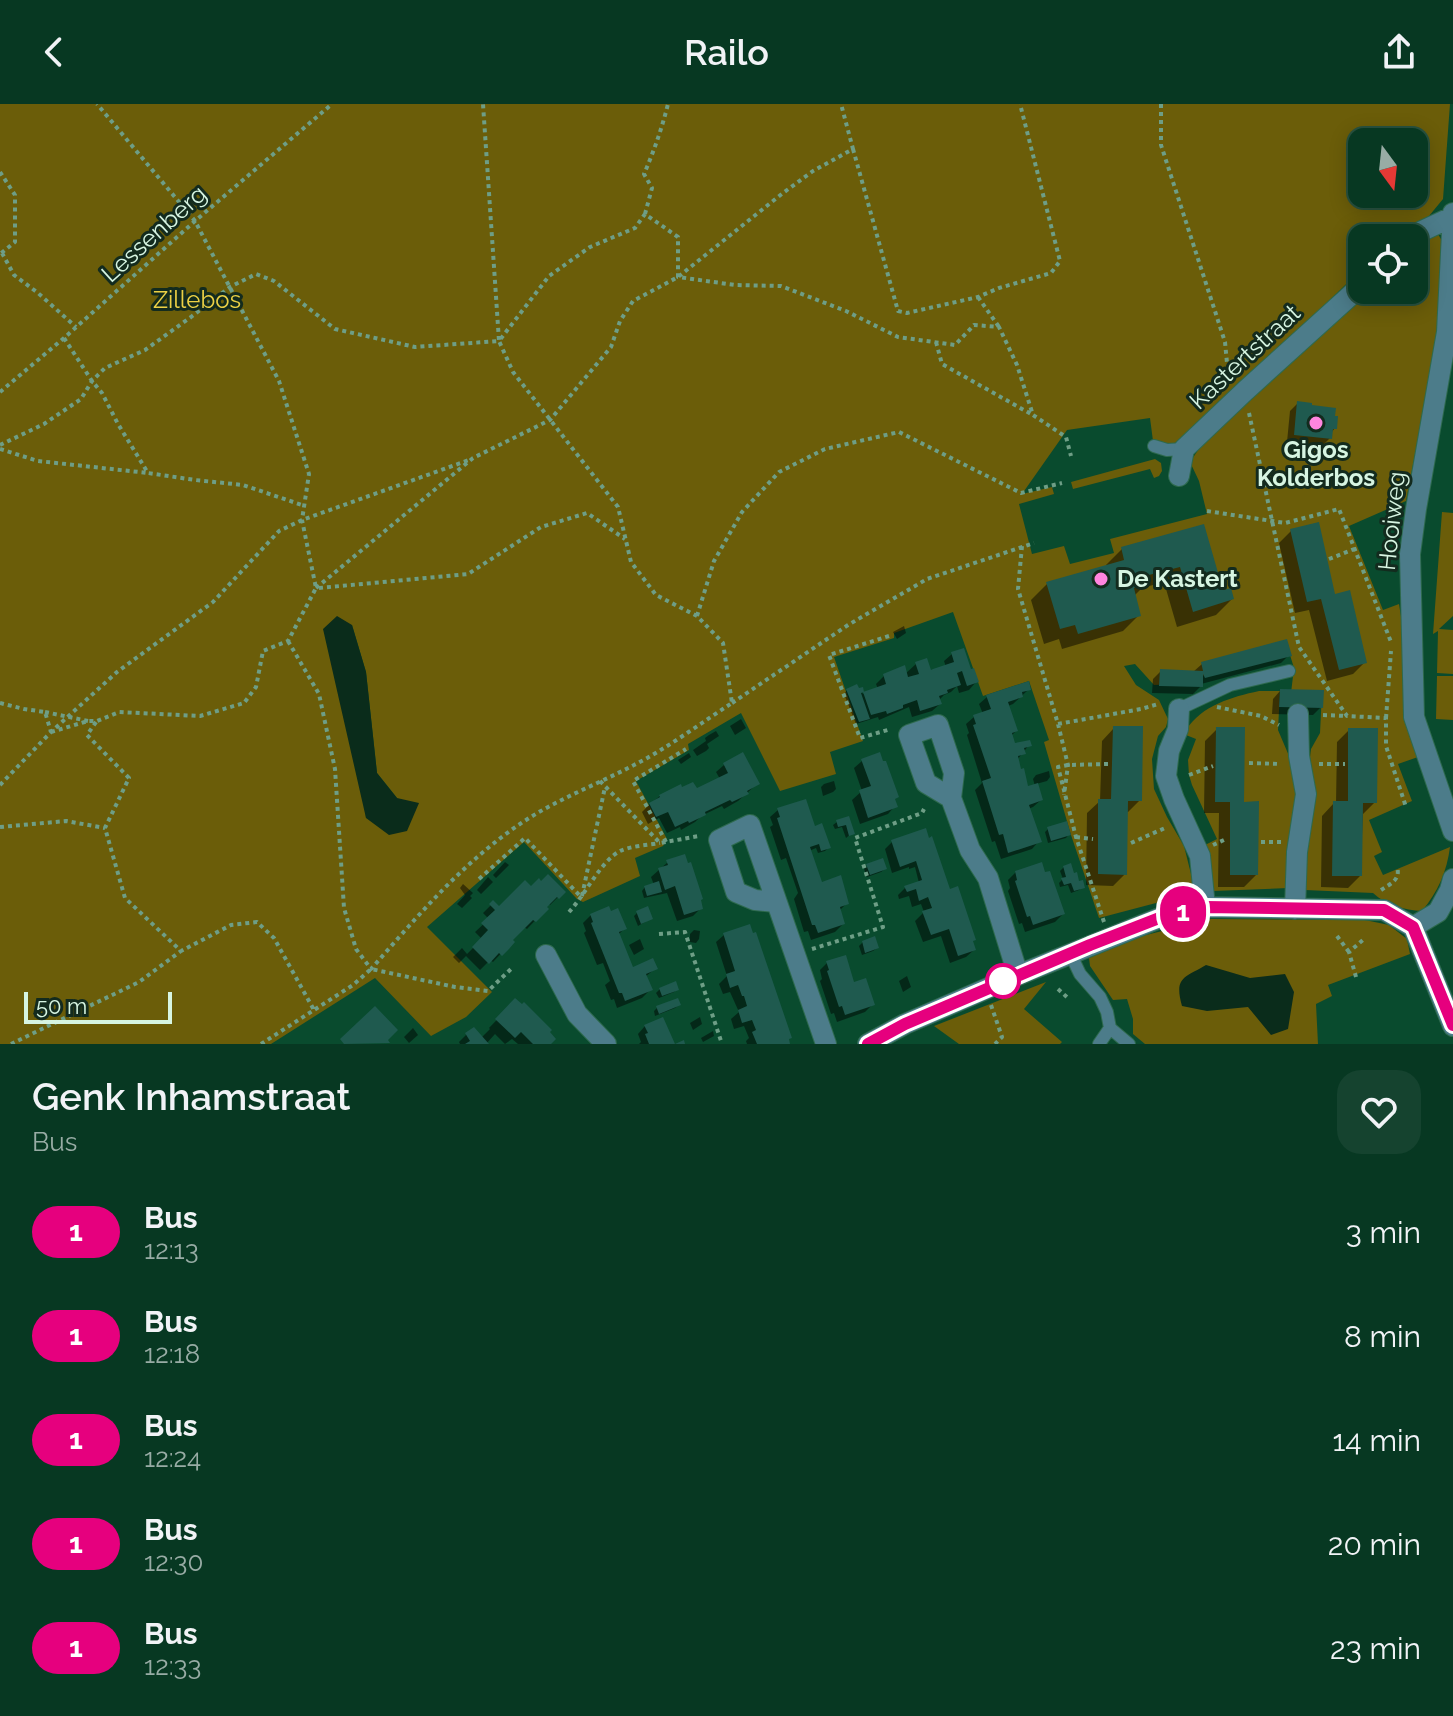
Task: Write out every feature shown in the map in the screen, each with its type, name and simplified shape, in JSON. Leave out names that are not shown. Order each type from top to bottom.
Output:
[{"type":"street","points":[[1428,228],[1453,215]]},
{"type":"street","name":"Hooiweg","points":[[1453,215],[1447,332],[1410,554],[1414,717],[1453,831]]},
{"type":"street","name":"Kastertstraat","points":[[1184,449],[1348,298]]},
{"type":"street","points":[[1179,476],[1184,449]]},
{"type":"street","points":[[1179,709],[1178,729],[1169,751],[1166,776],[1200,856],[1205,907]]},
{"type":"street","points":[[1295,909],[1297,852],[1306,794],[1299,756],[1298,714]]},
{"type":"street","points":[[951,798],[970,850],[988,878],[1018,975]]},
{"type":"street","points":[[1413,927],[1438,912],[1453,879]]},
{"type":"street","points":[[776,902],[826,1044]]},
{"type":"street","points":[[868,1044],[905,1024],[1070,953],[1167,915],[1205,907],[1384,910],[1413,927],[1453,1026]]},
{"type":"street","points":[[546,955],[577,1014],[606,1044]]},
{"type":"lane","points":[[1154,446],[1167,450],[1184,449]]},
{"type":"lane","points":[[1179,709],[1230,685],[1289,671]]},
{"type":"lane","points":[[1070,953],[1080,974],[1114,1010],[1110,1028],[1099,1044]]},
{"type":"lane","points":[[1110,1028],[1129,1044]]},
{"type":"path","points":[[97,104],[195,221],[279,381],[309,474],[302,520],[316,588]]},
{"type":"path","name":"Lessenberg","points":[[0,392],[332,104]]},
{"type":"path","points":[[483,104],[499,341],[513,372],[618,507],[631,562],[656,595],[697,616],[723,643],[732,703]]},
{"type":"path","points":[[0,447],[44,424],[81,399],[105,368],[145,350],[230,287],[256,274],[274,281],[335,329],[415,347],[499,341],[549,276],[590,247],[635,228],[645,214],[652,188],[644,174],[668,104]]},
{"type":"path","points":[[841,104],[898,311],[907,313],[978,297],[1051,273],[1060,261],[1020,104]]},
{"type":"path","points":[[1161,104],[1161,145],[1225,342],[1227,363],[1251,386],[1272,521],[1299,647],[1347,716]]},
{"type":"path","points":[[0,785],[51,732],[117,672],[213,602],[279,531],[473,458],[550,420],[611,347],[620,321],[633,301],[678,277],[813,171],[853,149]]},
{"type":"path","points":[[0,172],[15,195],[15,242],[1,254],[14,275],[76,327]]},
{"type":"path","points":[[645,214],[678,237],[678,277]]},
{"type":"path","points":[[678,277],[735,285],[781,286],[846,311],[898,337],[955,345],[974,325],[999,327]]},
{"type":"path","points":[[978,297],[999,327],[1017,365],[1033,415]]},
{"type":"path","points":[[64,338],[102,393],[148,473]]},
{"type":"path","points":[[936,342],[942,364],[1066,437],[1071,456]]},
{"type":"path","points":[[697,616],[714,561],[742,512],[779,472],[825,449],[899,432],[1021,493],[1062,483]]},
{"type":"path","points":[[0,447],[38,461],[243,485],[305,506]]},
{"type":"path","points":[[0,703],[97,721],[119,712],[200,716],[244,703],[256,687],[263,651],[288,641],[316,588],[473,458]]},
{"type":"path","points":[[1207,511],[1285,523],[1339,509],[1391,643],[1386,746],[1406,807]]},
{"type":"path","points":[[316,588],[468,574],[541,527],[587,513],[625,539]]},
{"type":"path","points":[[264,1043],[353,985],[465,868],[521,824],[636,765],[848,625],[927,579],[1034,543]]},
{"type":"path","points":[[1022,546],[1018,589],[1068,765],[1064,795]]},
{"type":"path","points":[[1329,559],[1356,549]]},
{"type":"path","points":[[889,636],[829,655],[860,738],[891,729]]},
{"type":"path","points":[[288,641],[319,694],[335,769],[344,908],[356,949],[371,969],[455,987],[488,991],[511,969]]},
{"type":"path","points":[[1058,724],[1158,704]]},
{"type":"path","points":[[1211,706],[1261,716],[1279,725]]},
{"type":"path","points":[[45,712],[51,732]]},
{"type":"path","points":[[1323,715],[1386,718]]},
{"type":"path","points":[[51,732],[88,721]]},
{"type":"path","points":[[97,721],[87,735],[129,778],[105,828],[125,898],[181,951]]},
{"type":"path","points":[[663,842],[633,781],[686,749]]},
{"type":"path","points":[[1249,763],[1292,764]]},
{"type":"path","points":[[1105,925],[1076,837],[1058,767],[1108,764]]},
{"type":"path","points":[[1314,764],[1345,764]]},
{"type":"path","points":[[1189,775],[1213,766]]},
{"type":"path","points":[[600,781],[663,842]]},
{"type":"path","points":[[582,898],[605,786]]},
{"type":"path","points":[[805,952],[883,927],[855,838],[922,813],[924,809]]},
{"type":"path","points":[[0,827],[66,821],[105,828]]},
{"type":"path","points":[[1131,843],[1171,825]]},
{"type":"path","points":[[569,912],[603,865],[621,851],[699,836]]},
{"type":"path","points":[[1076,837],[1093,839]]},
{"type":"path","points":[[479,879],[525,838],[582,898]]},
{"type":"path","points":[[1261,842],[1288,842]]},
{"type":"path","points":[[1381,890],[1397,879],[1397,867]]},
{"type":"path","points":[[11,1044],[139,982],[181,951],[231,925],[257,922],[274,938],[314,1010]]},
{"type":"path","points":[[659,934],[685,932],[722,1044]]},
{"type":"path","points":[[1337,936],[1349,952],[1356,977]]},
{"type":"path","points":[[1349,952],[1364,939]]},
{"type":"path","points":[[1058,989],[1069,999]]},
{"type":"path","points":[[990,1003],[1002,1037],[995,1044]]},
{"type":"green space","name":"Zillebos","points":[[0,104],[1450,104],[1443,199],[1429,216],[1417,224],[1348,224],[1348,282],[1180,443],[1169,446],[1153,441],[1150,418],[1067,430],[1022,494],[1052,487],[1054,494],[1019,504],[1032,554],[1064,546],[1070,564],[1114,553],[1110,539],[1207,514],[1199,481],[1190,462],[1209,434],[1348,304],[1428,304],[1428,238],[1438,234],[1442,241],[1436,345],[1406,501],[1349,526],[1383,610],[1399,604],[1404,716],[1418,757],[1398,764],[1412,801],[1369,820],[1382,852],[1374,856],[1383,875],[1450,847],[1441,881],[1422,911],[1396,906],[1373,893],[1305,890],[1304,842],[1314,810],[1315,788],[1310,757],[1320,733],[1322,692],[1291,693],[1294,668],[1286,642],[1211,665],[1198,683],[1154,685],[1135,664],[1124,666],[1136,685],[1159,700],[1168,719],[1158,736],[1152,759],[1154,789],[1184,846],[1194,893],[1099,918],[1071,835],[1044,742],[1049,740],[1029,681],[983,696],[953,612],[894,633],[894,638],[834,657],[863,741],[830,752],[836,774],[780,791],[741,713],[688,744],[689,750],[636,781],[667,839],[663,846],[635,858],[640,876],[583,902],[524,842],[427,927],[492,992],[466,1017],[431,1036],[375,978],[271,1044],[0,1044]],"holes":[[[352,625],[366,672],[377,773],[397,798],[366,818]]]},
{"type":"green space","points":[[1155,459],[1161,463],[1162,471],[1154,478],[1150,469],[1073,489],[1071,482]]},
{"type":"green space","points":[[1442,512],[1453,513],[1453,616],[1439,629],[1453,630],[1453,674],[1437,673],[1438,631],[1433,634]]},
{"type":"green space","points":[[1437,676],[1453,676],[1453,720],[1436,719]]},
{"type":"green space","points":[[1259,691],[1280,691],[1278,730],[1295,770],[1301,794],[1289,888],[1213,891],[1205,845],[1217,839],[1189,775],[1188,760],[1196,739],[1186,735],[1186,730],[1209,708],[1228,699]]},
{"type":"green space","points":[[1211,919],[1365,920],[1389,925],[1407,939],[1410,954],[1328,985],[1332,996],[1316,1004],[1318,1044],[1145,1044],[1133,1034],[1133,1019],[1127,999],[1113,1000],[1090,966],[1089,958],[1142,936]]},
{"type":"green space","points":[[1046,982],[1024,1009],[1062,1042],[1060,1044],[959,1044],[934,1026]]},
{"type":"shaded area","points":[[337,616],[352,625],[366,672],[377,773],[397,798],[419,803],[407,831],[389,835],[366,818],[323,629]]},
{"type":"shaded area","points":[[1206,965],[1250,978],[1285,974],[1294,992],[1288,1029],[1271,1035],[1248,1007],[1207,1011],[1182,1006],[1180,984]]},
{"type":"building","name":"Gigos Kolderbos","points":[[1297,401],[1336,408],[1337,429],[1333,429],[1332,439],[1294,435]]},
{"type":"building","points":[[1319,522],[1335,594],[1350,590],[1367,663],[1339,670],[1321,599],[1307,602],[1290,529]]},
{"type":"building","name":"De Kastert","points":[[1204,524],[1223,590],[1231,588],[1234,599],[1193,612],[1180,567],[1145,576],[1148,585],[1134,588],[1141,616],[1078,634],[1075,625],[1060,629],[1046,582],[1124,560],[1121,547]]},
{"type":"building","points":[[1287,639],[1292,656],[1205,678],[1203,674],[1203,687],[1159,686],[1160,669],[1203,671],[1201,662]]},
{"type":"building","points":[[964,648],[979,682],[967,686],[962,671],[957,673],[961,685],[939,696],[942,704],[920,711],[917,700],[887,714],[886,711],[871,715],[863,692],[886,684],[883,674],[905,665],[908,677],[919,674],[915,662],[927,658],[931,670],[954,662],[951,652]]},
{"type":"building","points":[[1029,681],[1031,690],[1022,692],[1023,697],[1008,702],[1018,731],[1012,733],[1015,743],[1030,740],[1032,746],[1024,748],[1026,754],[1018,756],[1028,786],[1038,783],[1043,800],[1029,805],[1042,842],[1008,853],[982,781],[991,778],[973,725],[976,724],[973,715],[991,709],[986,695]]},
{"type":"building","points":[[857,684],[859,688],[863,687],[864,692],[861,693],[870,719],[859,722],[846,689]]},
{"type":"building","points":[[1280,689],[1324,690],[1323,708],[1279,707]]},
{"type":"building","points":[[1113,726],[1143,726],[1142,801],[1128,801],[1127,875],[1098,874],[1098,799],[1111,799]]},
{"type":"building","points":[[1216,727],[1245,727],[1244,802],[1259,801],[1258,875],[1230,875],[1230,802],[1215,802]]},
{"type":"building","points":[[1348,728],[1378,728],[1377,803],[1363,803],[1362,876],[1332,876],[1333,801],[1348,801]]},
{"type":"building","points":[[743,752],[760,784],[747,791],[749,794],[675,827],[668,812],[656,817],[649,803],[659,795],[681,784],[682,787],[693,782],[697,788],[728,773],[723,763]]},
{"type":"building","points":[[880,752],[899,797],[895,799],[898,807],[868,818],[859,790],[871,786],[861,759]]},
{"type":"building","points":[[806,799],[815,826],[822,823],[831,848],[821,851],[819,844],[810,847],[822,882],[841,875],[849,904],[840,907],[845,924],[818,933],[812,925],[777,818],[780,817],[777,808]]},
{"type":"building","points":[[849,816],[855,834],[849,836],[846,825],[838,827],[836,820]]},
{"type":"building","points":[[1067,821],[1071,835],[1051,841],[1047,827]]},
{"type":"building","points":[[926,828],[929,838],[932,836],[950,889],[958,886],[976,940],[973,941],[976,950],[958,956],[949,929],[931,935],[922,911],[932,908],[928,897],[919,901],[916,889],[907,892],[904,886],[922,880],[916,861],[900,867],[891,840]]},
{"type":"building","points":[[685,854],[688,863],[691,862],[703,899],[703,909],[684,915],[675,886],[665,890],[658,868],[668,865],[666,860]]},
{"type":"building","points":[[883,858],[887,869],[870,875],[866,864]]},
{"type":"building","points":[[1042,862],[1045,872],[1050,871],[1065,914],[1033,925],[1030,916],[1027,917],[1015,881],[1015,871]]},
{"type":"building","points":[[1071,863],[1085,888],[1074,891],[1071,883],[1064,885],[1061,878],[1066,877],[1063,866]]},
{"type":"building","points":[[548,874],[566,892],[513,940],[515,942],[502,956],[499,953],[489,964],[472,947],[488,930],[481,923],[495,910],[489,904],[493,900],[499,906],[525,880],[531,886]]},
{"type":"building","points":[[659,881],[662,892],[647,896],[644,886]]},
{"type":"building","points":[[609,906],[611,911],[618,908],[627,929],[619,932],[633,967],[653,958],[658,969],[646,974],[653,990],[625,1001],[591,923],[590,914]]},
{"type":"building","points":[[648,906],[653,919],[641,924],[636,911]]},
{"type":"building","points":[[750,924],[753,933],[756,932],[792,1038],[789,1039],[790,1044],[757,1044],[752,1032],[756,1030],[752,1020],[742,1023],[738,1010],[747,1006],[744,996],[738,985],[730,988],[726,974],[735,971],[723,933]]},
{"type":"building","points":[[875,936],[879,948],[865,953],[862,941]]},
{"type":"building","points":[[846,955],[854,982],[866,978],[875,1005],[845,1015],[842,1006],[839,1007],[826,961]]},
{"type":"building","points":[[676,981],[679,990],[662,996],[659,988]]},
{"type":"building","points":[[515,998],[522,1004],[524,1002],[552,1030],[550,1032],[556,1039],[551,1044],[533,1044],[521,1032],[515,1038],[495,1019]]},
{"type":"building","points":[[678,998],[681,1005],[659,1014],[656,1006]]},
{"type":"building","points":[[375,1006],[398,1030],[388,1040],[390,1043],[344,1044],[340,1039]]},
{"type":"building","points":[[663,1017],[675,1044],[649,1044],[644,1025]]},
{"type":"building","points":[[474,1027],[489,1044],[465,1044],[470,1041],[465,1033]]},
{"type":"bus line","name":"1","points":[[868,1044],[905,1024],[1090,945],[1167,915],[1205,907],[1384,910],[1413,927],[1453,1025]]},
{"type":"place","name":"Gigos Kolderbos","points":[[1316,423]]},
{"type":"place","name":"De Kastert","points":[[1101,579]]}]
